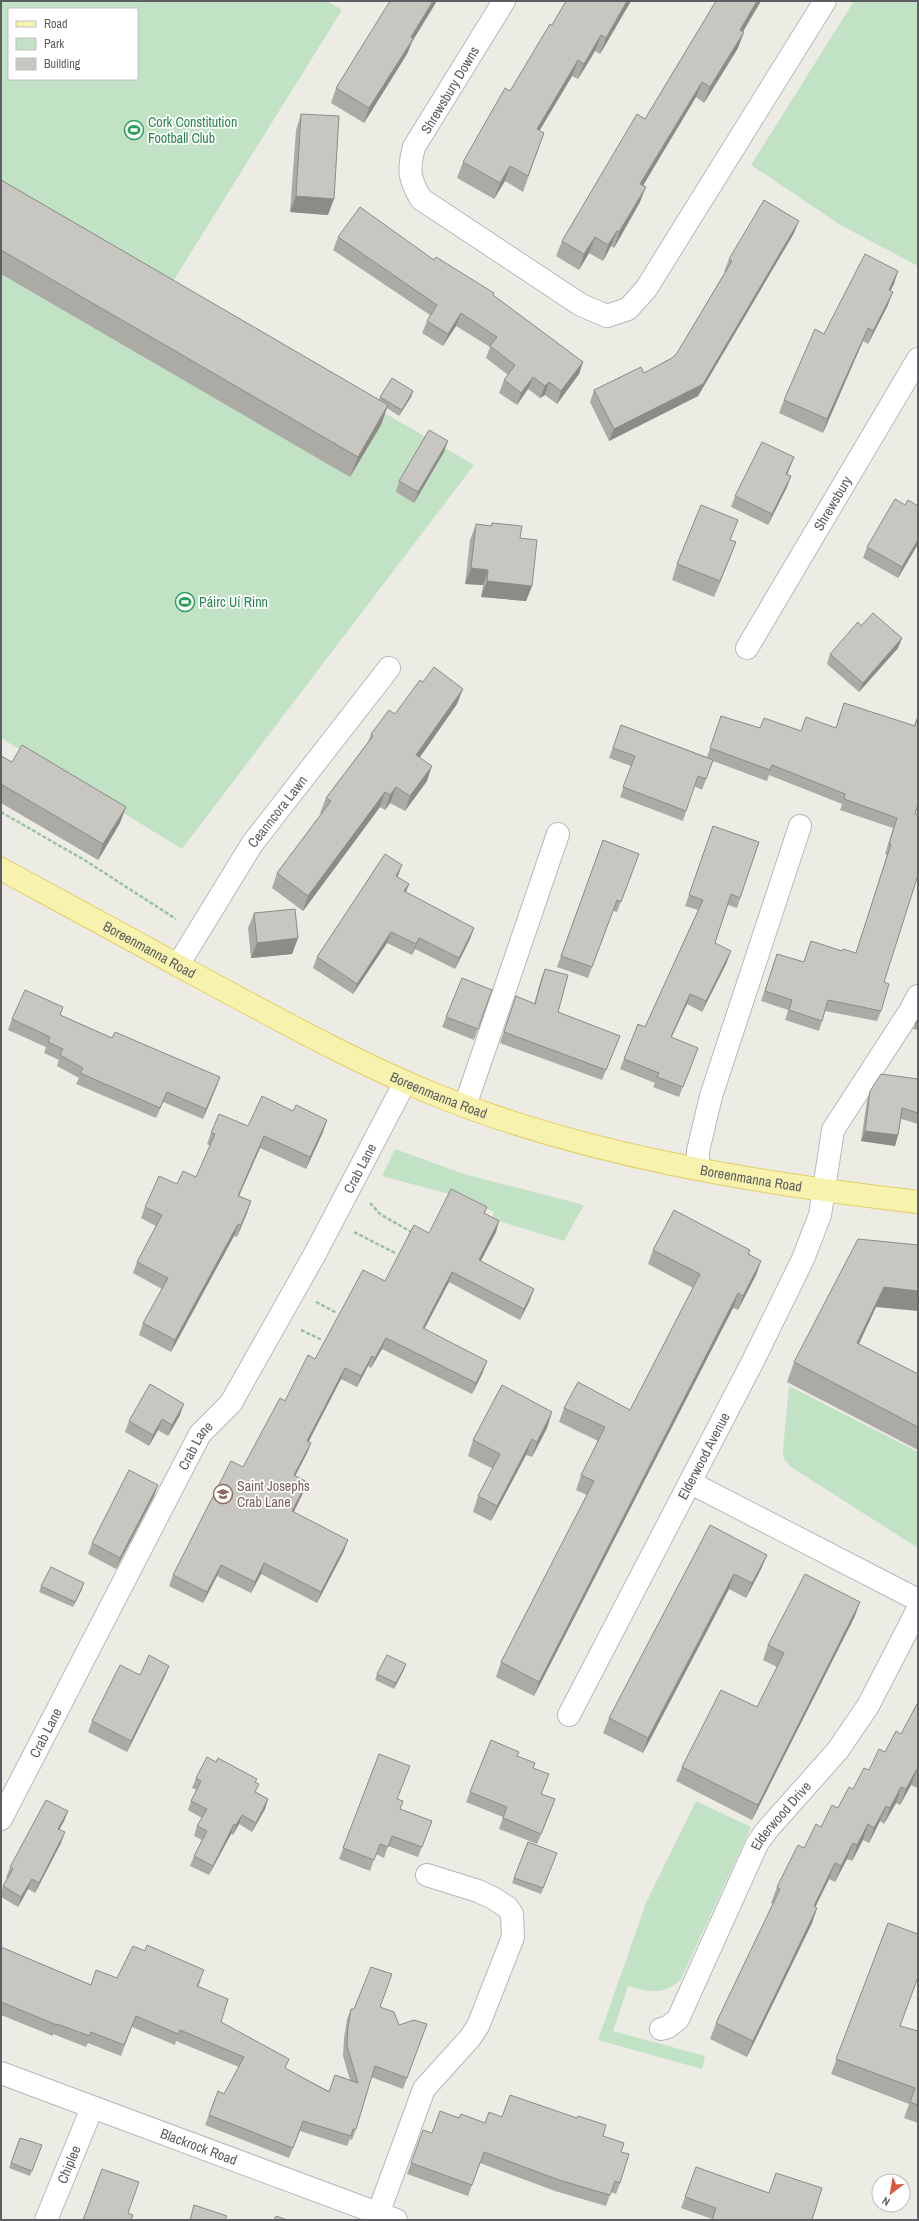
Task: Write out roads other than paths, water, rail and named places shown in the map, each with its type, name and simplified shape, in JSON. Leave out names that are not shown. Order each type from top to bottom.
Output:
[{"type":"main road","name":"Boreenmanna Road","points":[[1,869],[300,1032],[405,1082],[465,1106],[580,1143],[698,1168],[824,1191],[918,1202]]},
{"type":"street","name":"Shrewsbury Downs","points":[[504,1],[414,147],[410,165],[411,183],[421,199],[580,305],[607,316],[628,309],[646,289],[825,1]]},
{"type":"street","name":"Shrewsbury","points":[[747,648],[918,359]]},
{"type":"street","name":"Ceanncora Lawn","points":[[178,965],[252,844],[389,668]]},
{"type":"street","points":[[698,1168],[698,1151],[711,1096],[800,826]]},
{"type":"street","points":[[465,1106],[558,834]]},
{"type":"street","name":"Elderwood Avenue","points":[[569,1715],[691,1483],[803,1259],[818,1222],[824,1191],[831,1136],[836,1124],[910,1012],[918,996]]},
{"type":"street","name":"Crab Lane","points":[[1,1819],[200,1434],[231,1403],[316,1252],[405,1082]]},
{"type":"street","points":[[691,1483],[918,1600]]},
{"type":"street","name":"Elderwood Drive","points":[[661,2029],[668,2027],[678,2020],[757,1844],[767,1830],[838,1750],[868,1706],[918,1609]]},
{"type":"street","points":[[387,2217],[424,2089],[470,2038],[478,2026],[513,1937],[512,1914],[507,1907],[478,1891],[427,1875]]},
{"type":"street","name":"Blackrock Road","points":[[1,2073],[387,2217]]},
{"type":"street","name":"Chiplee","points":[[46,2220],[92,2108]]},
{"type":"place","name":"Cork Constitution Football Club","points":[[134,130]]},
{"type":"place","name":"Páirc Uí Rinn","points":[[185,602]]},
{"type":"place","name":"Saint Josephs Crab Lane","points":[[223,1494]]}]
